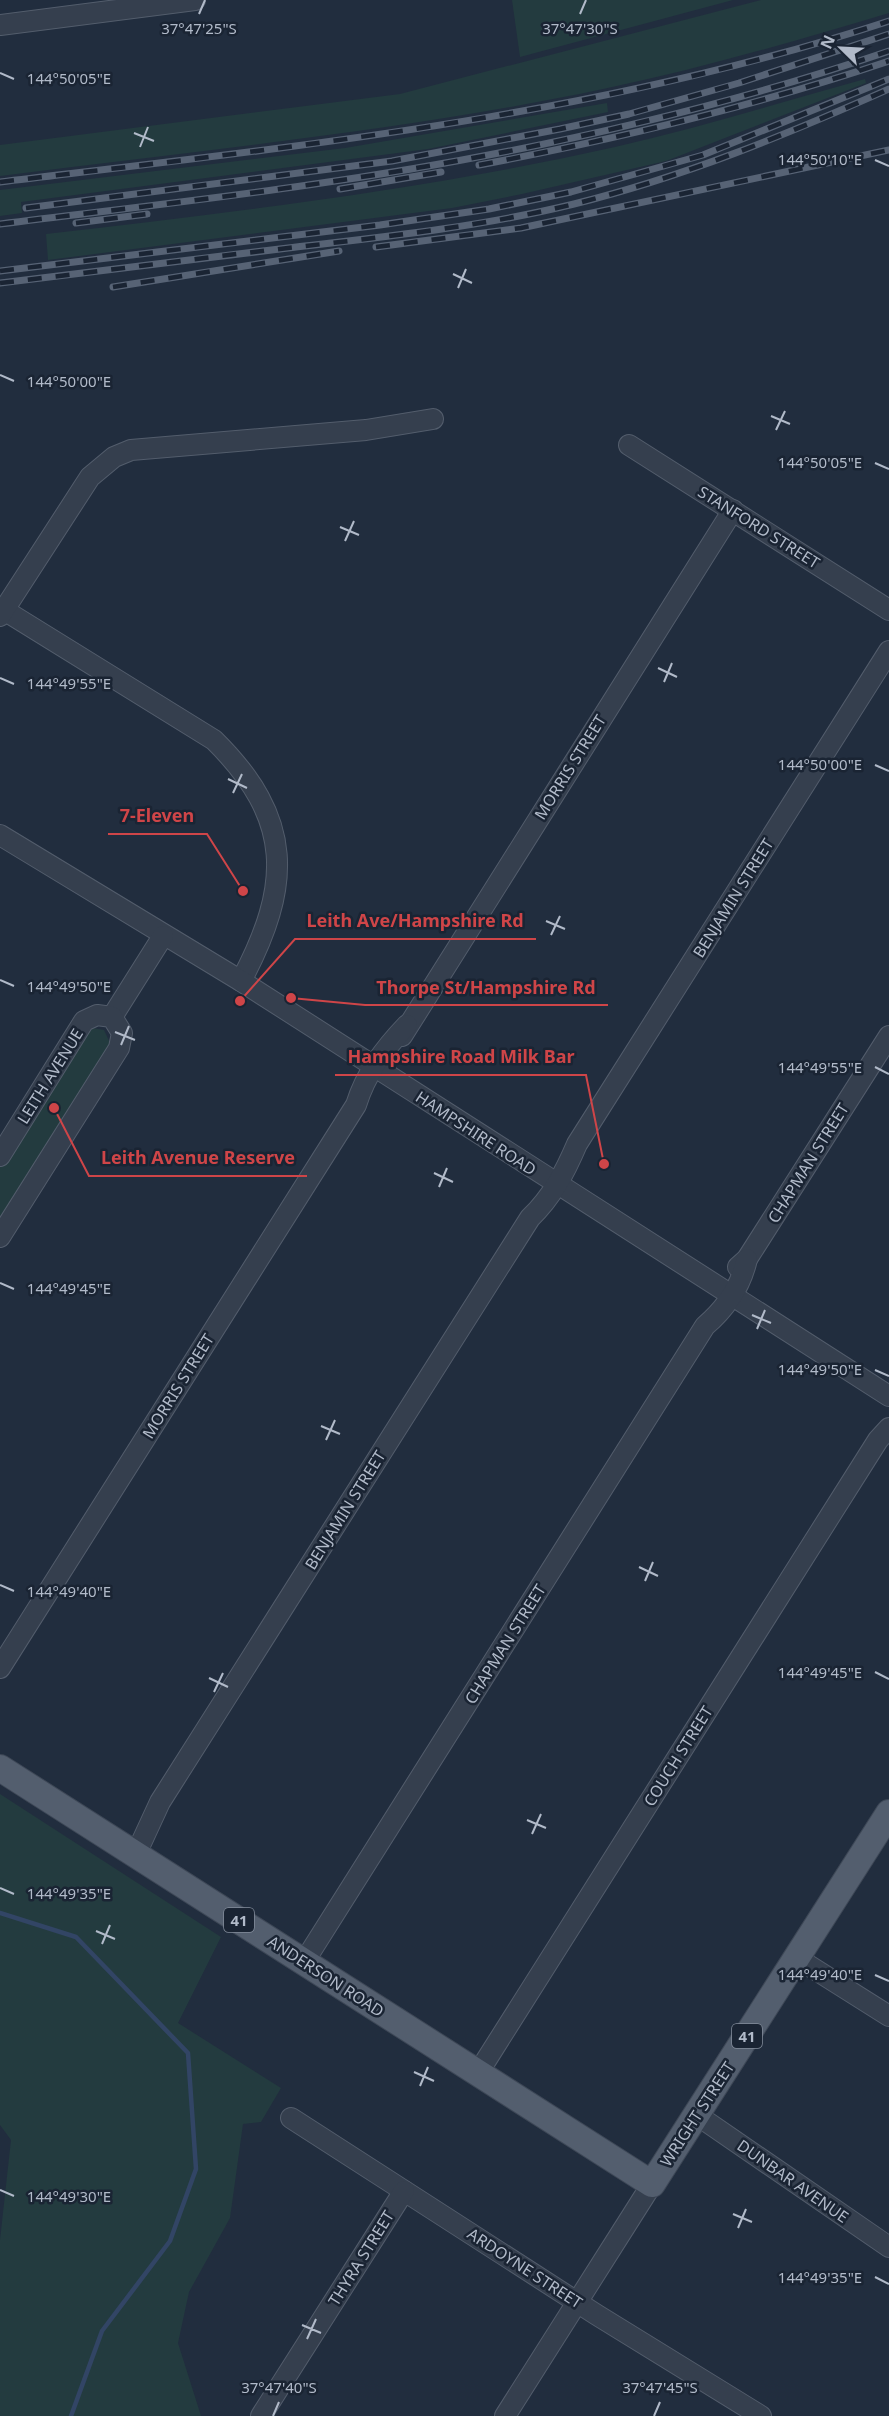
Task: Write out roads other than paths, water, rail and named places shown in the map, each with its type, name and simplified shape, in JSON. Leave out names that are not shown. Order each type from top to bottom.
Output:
[{"type":"main road","name":"ANDERSON ROAD","points":[[0,1768],[652,2184]]},
{"type":"main road","name":"WRIGHT STREET","points":[[652,2184],[889,1813]]},
{"type":"street","points":[[0,25],[195,0]]},
{"type":"street","points":[[241,981],[263,937],[271,912],[276,880],[275,839],[258,793],[240,766],[214,740],[2,613],[90,477],[102,465],[131,450],[366,430],[432,419]]},
{"type":"street","name":"STANFORD STREET","points":[[629,445],[889,610]]},
{"type":"street","name":"MORRIS STREET","points":[[0,1668],[356,1105],[373,1090],[379,1070],[733,510]]},
{"type":"street","name":"BENJAMIN STREET","points":[[129,1850],[530,1218],[546,1202],[559,1161],[577,1144],[889,651]]},
{"type":"street","name":"HAMPSHIRE ROAD","points":[[0,835],[163,936],[241,981],[889,1396]]},
{"type":"street","points":[[0,1237],[119,1048],[122,1033],[112,1017],[163,936]]},
{"type":"street","name":"LEITH AVENUE","points":[[0,1156],[84,1021],[97,1015],[112,1017]]},
{"type":"street","name":"CHAPMAN STREET","points":[[304,1962],[705,1326],[720,1313],[733,1271],[747,1259],[889,1036]]},
{"type":"street","name":"COUCH STREET","points":[[478,2073],[883,1434],[889,1412]]},
{"type":"street","points":[[797,1958],[889,2016]]},
{"type":"street","name":"DUNBAR AVENUE","points":[[697,2115],[889,2247]]},
{"type":"street","name":"ARDOYNE STREET","points":[[291,2118],[761,2416]]},
{"type":"street","name":"WRIGHT STREET","points":[[505,2416],[652,2184]]},
{"type":"street","name":"THYRA STREET","points":[[261,2416],[404,2191]]},
{"type":"waterway","points":[[0,1913],[76,1937],[188,2053],[196,2169],[170,2241],[102,2331],[71,2416]]},
{"type":"railway","points":[[0,182],[337,140],[449,124],[560,104],[670,81],[780,54],[889,21]]},
{"type":"railway","points":[[26,208],[392,161],[560,129],[629,114],[739,83],[889,34]]},
{"type":"railway","points":[[0,224],[308,185],[528,147],[601,132],[746,95],[889,51]]},
{"type":"railway","points":[[479,165],[686,120],[788,93],[889,61]]},
{"type":"railway","points":[[0,271],[380,225],[489,209],[571,192],[703,155],[889,79]]},
{"type":"railway","points":[[0,283],[395,235],[539,212],[615,193],[734,154],[889,89]]},
{"type":"railway","points":[[376,247],[521,228],[889,150]]},
{"type":"railway","points":[[340,189],[441,172]]},
{"type":"railway","points":[[76,223],[147,214]]},
{"type":"railway","points":[[113,287],[339,251]]},
{"type":"place","name":"7-Eleven","points":[[243,891]]},
{"type":"place","name":"Thorpe St/Hampshire Rd","points":[[291,998]]},
{"type":"place","name":"Leith Ave/Hampshire Rd","points":[[240,1001]]},
{"type":"place","name":"Leith Avenue Reserve","points":[[54,1108]]},
{"type":"place","name":"Hampshire Road Milk Bar","points":[[604,1164]]}]
